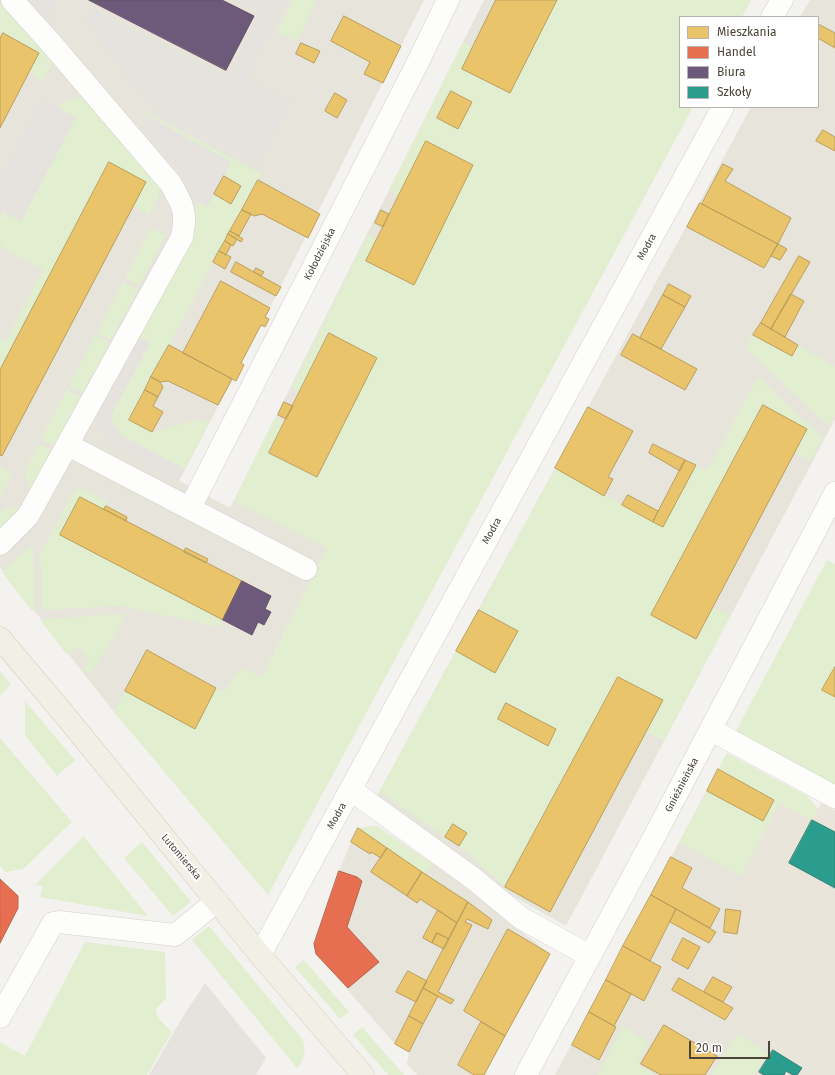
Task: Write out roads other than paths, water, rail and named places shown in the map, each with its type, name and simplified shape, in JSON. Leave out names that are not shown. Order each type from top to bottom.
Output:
[{"type":"main road","name":"Lutomierska","points":[[0,638],[217,901],[260,956],[363,1075]]},
{"type":"street","points":[[0,544],[28,516],[182,236],[184,222],[183,207],[171,184],[50,42],[12,0]]},
{"type":"street","name":"Kołodziejska","points":[[190,508],[419,60],[448,0]]},
{"type":"street","points":[[773,16],[782,0]]},
{"type":"street","name":"Modra","points":[[260,956],[722,108]]},
{"type":"street","points":[[68,445],[306,569]]},
{"type":"street","name":"Gnieźnieńska","points":[[526,1075],[711,730],[835,493]]},
{"type":"street","points":[[711,730],[835,797]]},
{"type":"street","points":[[351,790],[474,879],[521,918],[590,956]]},
{"type":"street","points":[[0,1017],[53,923],[59,922],[176,935],[217,901]]}]
